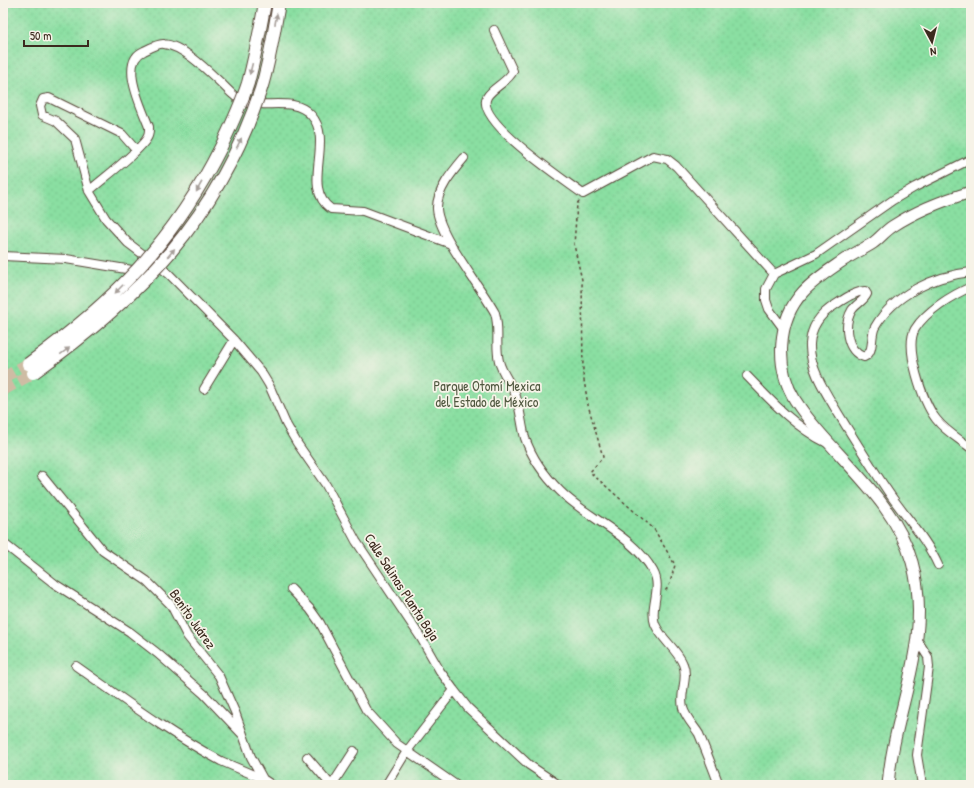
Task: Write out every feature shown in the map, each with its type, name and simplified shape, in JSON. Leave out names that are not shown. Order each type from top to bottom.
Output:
[{"type":"highway","points":[[265,3],[252,66],[245,91],[230,128],[198,191],[158,246],[116,293],[30,368],[98,325],[124,302],[169,256],[192,226],[227,166],[254,107],[266,70],[279,3]]},
{"type":"main road","points":[[888,785],[895,740],[918,641],[919,612],[912,564],[903,539],[877,497],[794,398],[782,363],[783,328],[801,293],[824,274],[873,242],[892,226],[931,207],[971,192]]},
{"type":"street","points":[[494,30],[513,71],[487,97],[486,106],[493,120],[513,140],[583,194],[653,156],[667,159],[676,166],[774,274]]},
{"type":"street","points":[[89,191],[145,142],[149,136],[149,127],[132,78],[131,68],[134,59],[142,51],[163,44],[175,46],[187,54],[235,97],[245,102],[282,104],[304,109],[312,116],[318,126],[318,188],[322,201],[327,206],[335,210],[363,211],[451,244]]},
{"type":"street","name":"Calle Salinas Planta Baja","points":[[136,150],[122,134],[48,98],[43,99],[40,106],[40,112],[42,115],[56,121],[75,139],[89,191],[106,219],[121,236],[169,274],[234,340],[261,372],[269,385],[286,424],[297,443],[326,485],[356,541],[421,638],[440,672],[468,708],[529,766],[559,785]]},
{"type":"street","points":[[464,158],[444,187],[439,198],[437,208],[451,244],[496,313],[498,321],[497,350],[499,363],[514,391],[525,437],[533,456],[548,478],[561,492],[641,554],[656,577],[656,599],[653,614],[655,625],[682,662],[686,671],[682,700],[684,709],[698,733],[719,785]]},
{"type":"street","points":[[783,328],[769,309],[766,300],[766,289],[774,274],[816,254],[893,200],[915,187],[971,159]]},
{"type":"street","points":[[3,256],[66,259],[169,274]]},
{"type":"street","points":[[938,565],[925,539],[887,491],[819,380],[811,355],[810,343],[813,328],[819,318],[830,308],[846,298],[865,291],[867,296],[852,310],[847,325],[847,336],[852,348],[859,356],[864,357],[870,352],[874,327],[895,302],[921,286],[971,272]]},
{"type":"street","points":[[971,287],[950,298],[924,319],[915,329],[911,349],[928,406],[943,426],[971,448]]},
{"type":"street","points":[[204,389],[234,340]]},
{"type":"street","points":[[747,376],[794,422],[811,435],[834,446]]},
{"type":"street","name":"Benito Juárez","points":[[42,476],[104,551],[148,581],[171,605],[187,636],[219,676],[235,712],[251,757],[263,779],[272,785]]},
{"type":"street","points":[[877,497],[887,491]]},
{"type":"street","points":[[3,543],[55,584],[130,632],[157,653],[204,694],[244,736]]},
{"type":"street","points":[[291,589],[310,609],[320,623],[366,710],[397,744],[456,785]]},
{"type":"street","points":[[918,641],[928,657],[929,667],[917,755],[922,785]]},
{"type":"street","points":[[76,666],[151,718],[199,748],[222,761],[263,779]]},
{"type":"street","points":[[386,785],[407,750],[454,690]]},
{"type":"street","points":[[307,757],[331,785],[354,751]]},
{"type":"path","points":[[577,204],[574,245],[582,280],[583,374],[588,405],[603,457],[590,472],[654,529],[675,565],[669,586],[656,599]]},
{"type":"green space","name":"Parque Otomí Mexica del Estado de México","points":[[3,3],[971,3],[971,785],[3,785]]},
{"type":"tunnel","points":[[3,378],[28,364]]},
{"type":"tunnel","points":[[3,390],[33,373]]}]
